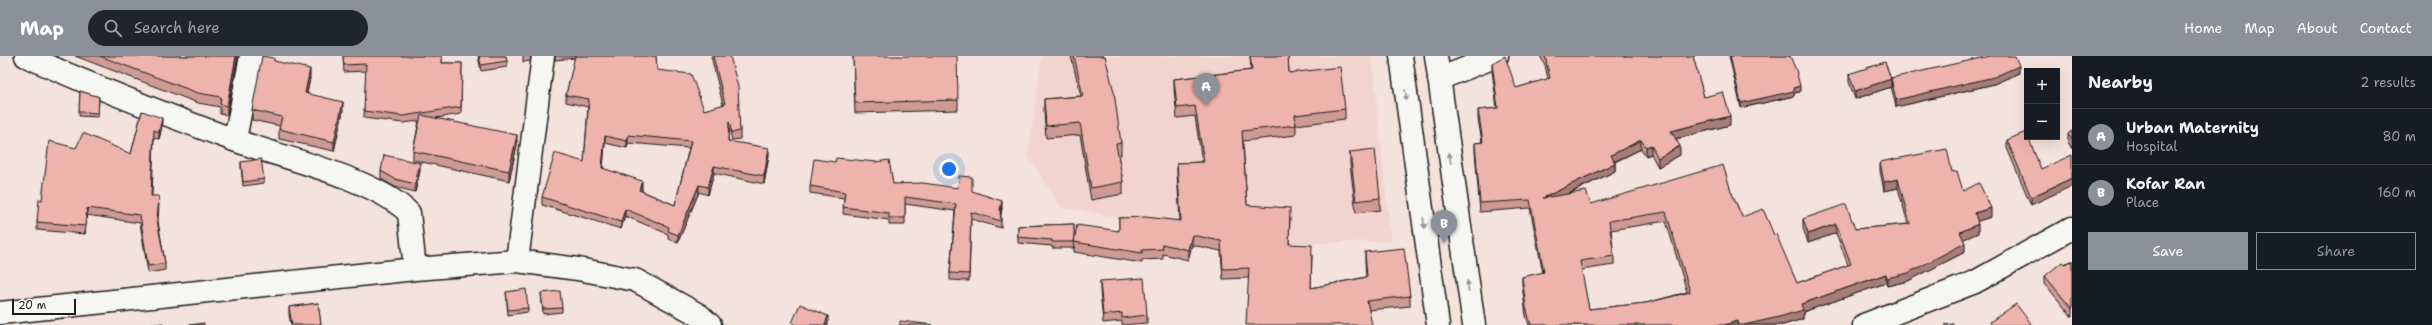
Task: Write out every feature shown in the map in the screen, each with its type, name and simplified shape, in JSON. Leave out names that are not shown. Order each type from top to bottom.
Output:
[{"type":"street","points":[[26,56],[235,140],[365,185],[403,207],[409,213],[415,269]]},
{"type":"street","points":[[235,140],[251,56]]},
{"type":"street","points":[[516,261],[543,56]]},
{"type":"street","points":[[1401,56],[1438,325]]},
{"type":"street","points":[[1436,56],[1474,325]]},
{"type":"street","points":[[1439,79],[1497,56]]},
{"type":"street","points":[[1864,325],[1975,282],[2072,228]]},
{"type":"street","points":[[0,312],[415,269],[516,261],[578,268],[635,280],[699,315],[710,325]]},
{"type":"shaded area","points":[[1042,56],[1372,56],[1391,241],[1265,244],[1061,207],[1028,156]]},
{"type":"building","points":[[100,56],[236,56],[227,106],[220,104],[221,97],[198,93]]},
{"type":"building","points":[[262,56],[274,58],[274,61],[310,69],[305,93],[343,102],[334,142],[279,129],[282,117],[252,110]]},
{"type":"building","points":[[343,56],[442,56],[442,63],[462,63],[461,107],[403,116],[364,111],[366,64],[344,65]]},
{"type":"building","points":[[479,56],[506,56],[507,61],[481,65]]},
{"type":"building","points":[[575,56],[656,56],[657,70],[691,74],[704,110],[725,104],[713,56],[730,56],[738,87],[740,131],[732,133],[729,122],[728,141],[769,148],[764,176],[714,166],[708,187],[699,185],[678,235],[668,231],[669,227],[625,209],[621,222],[542,197],[555,153],[584,162],[589,99],[566,95]],"holes":[[[628,135],[691,141],[675,205],[639,190],[642,181],[602,168],[605,136],[627,141]]]},
{"type":"building","points":[[853,56],[957,56],[958,100],[855,103]]},
{"type":"building","points":[[1074,56],[1105,56],[1114,92],[1121,143],[1116,144],[1123,182],[1091,188],[1080,123],[1046,126],[1044,99],[1083,96]]},
{"type":"building","points":[[1250,56],[1288,56],[1289,73],[1340,67],[1345,109],[1295,115],[1296,125],[1242,131],[1247,205],[1290,208],[1289,244],[1312,245],[1311,288],[1367,277],[1365,252],[1404,248],[1410,296],[1367,301],[1372,325],[1246,325],[1249,268],[1223,269],[1221,241],[1192,235],[1188,250],[1162,244],[1163,249],[1142,250],[1142,253],[1074,242],[1077,225],[1119,231],[1119,218],[1145,217],[1181,221],[1177,163],[1204,162],[1195,106],[1177,108],[1174,79],[1252,70]]},
{"type":"building","points":[[1505,56],[1516,88],[1550,78],[1545,56],[1693,56],[1704,97],[1723,92],[1730,116],[1671,131],[1680,146],[1658,158],[1651,145],[1646,147],[1641,140],[1611,155],[1615,163],[1543,198],[1586,191],[1591,204],[1723,165],[1731,191],[1742,217],[1763,209],[1774,235],[1776,234],[1797,283],[1851,264],[1836,224],[1808,234],[1803,219],[1846,204],[1855,229],[1910,224],[1898,179],[1884,182],[1880,162],[1947,149],[1952,172],[1957,171],[1963,191],[1979,183],[1991,208],[1975,213],[1978,224],[1960,232],[1965,243],[1908,273],[1887,278],[1886,274],[1801,304],[1803,310],[1779,317],[1744,325],[1739,325],[1738,321],[1724,325],[1531,325],[1526,307],[1522,277],[1544,272],[1530,200],[1480,203],[1475,143],[1483,142],[1478,110],[1498,108],[1492,63]],"holes":[[[1666,212],[1690,292],[1646,303],[1589,309],[1580,261],[1614,256],[1609,221]]]},
{"type":"building","points":[[1730,56],[1790,56],[1796,70],[1800,86],[1793,88],[1794,91],[1741,103]]},
{"type":"building","points":[[1990,56],[2015,56],[2019,66],[1994,77],[1896,100],[1891,78]]},
{"type":"building","points":[[1885,62],[1891,79],[1855,91],[1849,74]]},
{"type":"building","points":[[80,91],[99,97],[98,113],[79,112]]},
{"type":"building","points":[[142,111],[162,118],[159,132],[154,130],[151,196],[159,196],[157,220],[165,263],[148,266],[140,215],[87,208],[85,226],[37,222],[39,199],[42,200],[49,141],[76,148],[83,133],[131,154]]},
{"type":"building","points":[[421,115],[517,135],[509,171],[413,151]]},
{"type":"building","points":[[2072,131],[2072,140],[2068,134]]},
{"type":"building","points":[[2024,133],[2024,140],[2029,140],[2041,169],[2072,155],[2072,178],[2031,197],[2007,140]]},
{"type":"building","points":[[1375,149],[1380,198],[1356,201],[1350,152]]},
{"type":"building","points":[[384,155],[420,163],[415,184],[395,179],[381,171]]},
{"type":"building","points":[[836,158],[876,162],[889,160],[893,184],[923,183],[958,188],[959,176],[972,177],[972,191],[1002,201],[1000,210],[1001,221],[971,212],[969,274],[950,273],[956,204],[905,197],[905,218],[889,218],[889,213],[843,207],[845,192],[810,186],[814,159],[835,162]]},
{"type":"building","points":[[261,159],[264,179],[243,182],[241,162]]},
{"type":"building","points":[[1074,224],[1074,242],[1052,242],[1052,240],[1018,237],[1018,226]]},
{"type":"building","points":[[2072,261],[2072,309],[2045,276],[2062,262],[2064,264]]},
{"type":"building","points":[[1144,278],[1147,315],[1122,318],[1122,313],[1103,315],[1100,281]]},
{"type":"building","points":[[526,289],[528,308],[508,310],[506,292]]},
{"type":"building","points":[[560,291],[562,308],[543,309],[541,293]]},
{"type":"building","points":[[318,303],[321,324],[292,325],[289,307]]},
{"type":"building","points":[[800,304],[828,316],[825,325],[796,325],[792,323]]},
{"type":"building","points":[[2016,304],[2032,325],[1992,325],[1990,322]]},
{"type":"building","points":[[900,321],[933,325],[900,325]]},
{"type":"building","points":[[163,323],[163,325],[146,325]]},
{"type":"building","points":[[204,323],[204,325],[189,325]]},
{"type":"place","name":"Urban Maternity","points":[[1206,106]]},
{"type":"place","name":"Kofar Ran","points":[[1444,243]]}]
